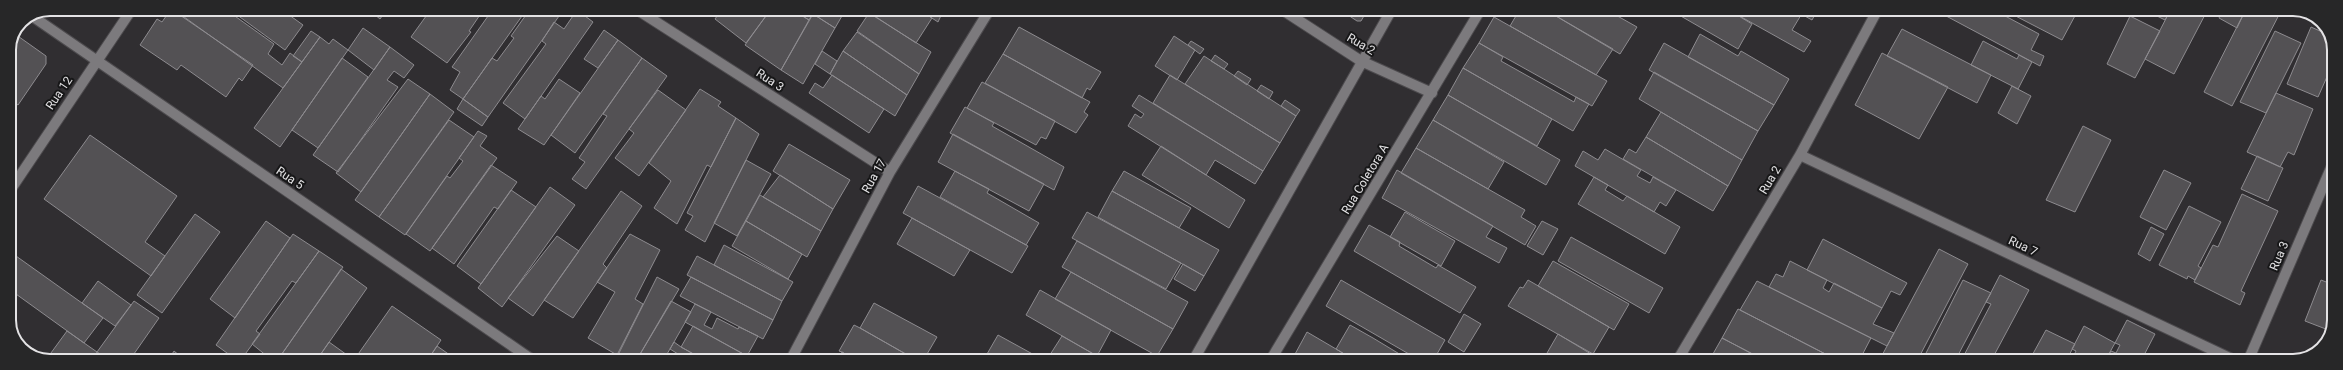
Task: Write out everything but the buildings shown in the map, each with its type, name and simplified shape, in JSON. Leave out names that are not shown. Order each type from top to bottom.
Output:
[{"type":"street","name":"Rua 12","points":[[16,182],[127,16]]},
{"type":"street","name":"Rua 3","points":[[647,16],[890,172]]},
{"type":"street","name":"Rua 17","points":[[794,354],[890,172],[986,16]]},
{"type":"street","name":"Rua 2","points":[[1292,16],[1361,61],[1432,93]]},
{"type":"street","points":[[1197,354],[1361,61],[1388,16]]},
{"type":"street","name":"Rua Coletora A","points":[[1274,354],[1477,16]]},
{"type":"street","name":"Rua 2","points":[[1681,354],[1800,155],[1874,16]]},
{"type":"street","name":"Rua 5","points":[[37,19],[96,62],[524,354]]},
{"type":"street","name":"Rua 7","points":[[1800,155],[2221,354]]},
{"type":"street","name":"Rua 3","points":[[2251,354],[2327,177]]}]
